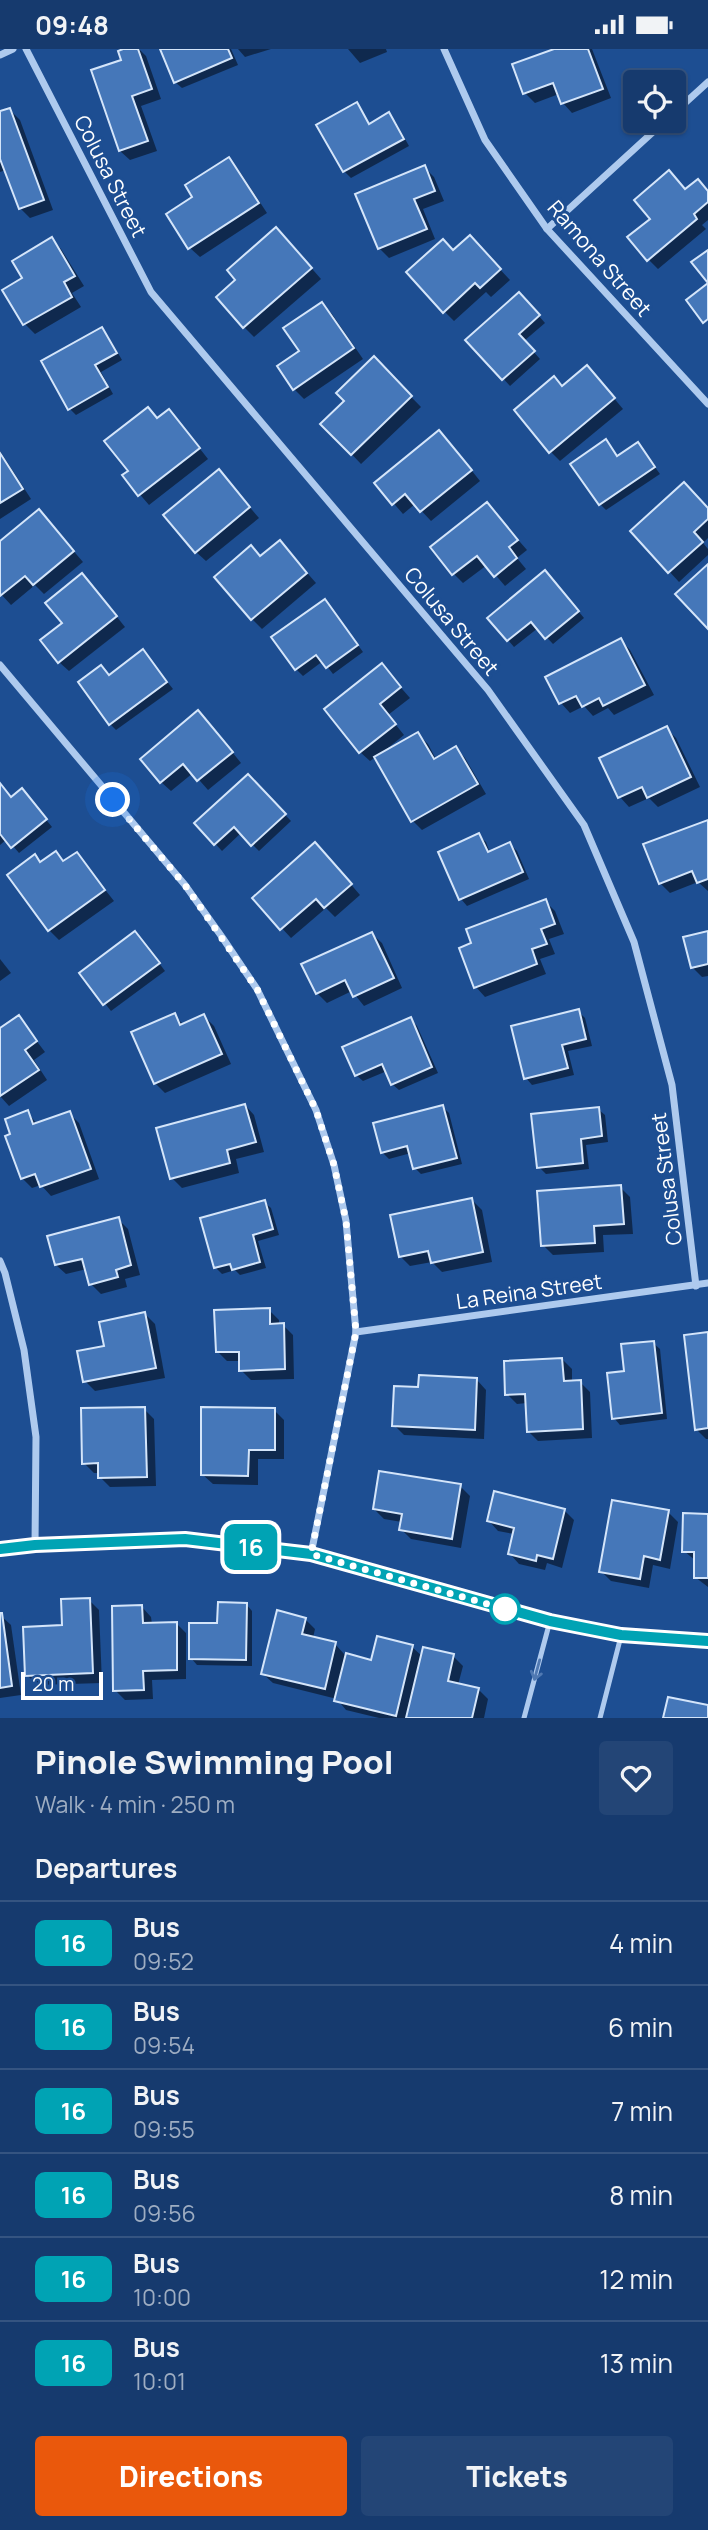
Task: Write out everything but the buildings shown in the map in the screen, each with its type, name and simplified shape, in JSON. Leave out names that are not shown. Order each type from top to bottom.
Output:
[{"type":"street","points":[[0,54],[13,49]]},
{"type":"street","name":"Colusa Street","points":[[26,49],[150,292],[488,690],[584,825],[634,943],[672,1085],[696,1286]]},
{"type":"street","name":"Ramona Street","points":[[444,49],[485,140],[547,229],[708,404]]},
{"type":"street","points":[[686,102],[708,82]]},
{"type":"street","points":[[547,229],[652,133]]},
{"type":"street","points":[[0,665],[185,885],[257,989],[316,1110],[334,1165],[346,1221],[356,1332],[311,1554]]},
{"type":"street","points":[[0,1261],[24,1350],[36,1437],[35,1545]]},
{"type":"street","name":"La Reina Street","points":[[356,1332],[708,1283]]},
{"type":"street","points":[[0,1549],[35,1545],[185,1539],[311,1554],[550,1621],[621,1635],[708,1641]]},
{"type":"lane","points":[[524,1718],[550,1621]]},
{"type":"lane","points":[[600,1718],[621,1635]]},
{"type":"bus line","name":"16","points":[[0,1549],[35,1545],[185,1539],[311,1554],[550,1621],[621,1635],[708,1641]]},
{"type":"route","points":[[113,800],[185,885],[257,989],[316,1110],[334,1165],[346,1221],[356,1332],[311,1554],[505,1609]]}]
